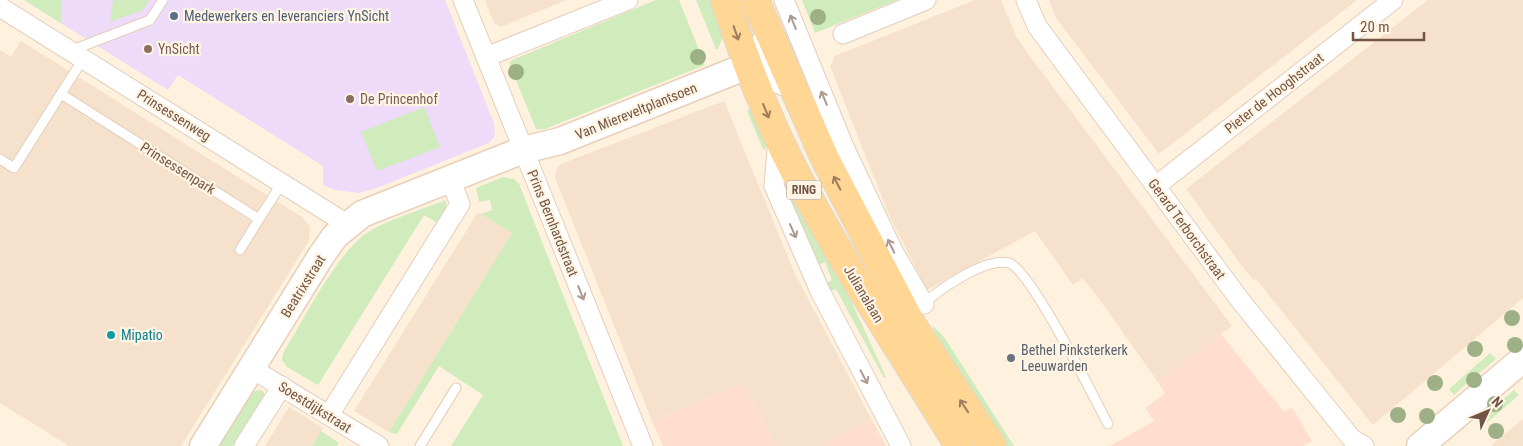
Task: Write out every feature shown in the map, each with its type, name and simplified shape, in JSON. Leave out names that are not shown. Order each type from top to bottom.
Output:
[{"type":"main road","name":"Julianalaan","points":[[725,0],[748,66],[778,138],[821,222],[866,299],[959,446]]},
{"type":"main road","name":"Julianalaan","points":[[755,0],[825,159],[918,314],[992,446]]},
{"type":"street","name":"Prins Bernhardstraat","points":[[463,0],[642,446]]},
{"type":"street","points":[[486,57],[628,0]]},
{"type":"street","points":[[775,0],[770,36],[748,66],[791,85]]},
{"type":"street","name":"Julianalaan","points":[[784,0],[845,149],[907,278],[918,314]]},
{"type":"street","points":[[843,34],[926,0]]},
{"type":"street","name":"Gerard Terborchstraat","points":[[1026,0],[1036,26],[1240,300],[1352,440],[1364,446]]},
{"type":"street","name":"Pieter de Hooghstraat","points":[[1156,186],[1393,0]]},
{"type":"street","name":"Prinsessenweg","points":[[0,7],[347,224]]},
{"type":"street","name":"Van Miereveltplantsoen","points":[[524,150],[560,141],[748,66]]},
{"type":"street","name":"Julianalaan","points":[[778,138],[774,186],[820,291],[901,446]]},
{"type":"street","name":"Beatrixstraat","points":[[203,446],[322,256],[335,236],[347,224],[375,208],[524,150]]},
{"type":"street","points":[[329,415],[460,204],[450,179]]},
{"type":"street","points":[[1420,446],[1523,359]]},
{"type":"street","name":"Soestdijkstraat","points":[[251,368],[379,446]]},
{"type":"street","points":[[244,446],[282,386]]},
{"type":"lane","points":[[0,159],[14,168],[61,94],[76,55],[150,20],[163,0]]},
{"type":"lane","name":"Prinsessenpark","points":[[61,94],[259,219]]},
{"type":"lane","points":[[240,250],[282,182]]},
{"type":"lane","points":[[918,314],[950,284],[980,268],[994,262],[1016,266],[1032,287],[1053,323],[1108,424]]},
{"type":"lane","points":[[420,446],[456,388]]},
{"type":"shaded area","name":"De Princenhof","points":[[24,0],[445,0],[494,123],[495,136],[489,143],[377,188],[359,193],[335,190],[323,185],[323,166],[178,75],[168,90]]},
{"type":"shaded area","points":[[485,0],[567,0],[500,27],[494,23]]},
{"type":"shaded area","points":[[975,0],[1001,0],[1016,36],[1026,51],[1232,326],[1158,382],[1094,292],[1082,278],[1073,285],[1035,231],[927,290],[889,215],[830,66],[835,56]]},
{"type":"shaded area","points":[[1049,0],[1357,0],[1159,154],[1056,18]]},
{"type":"shaded area","points":[[1428,0],[1523,0],[1523,298],[1373,425],[1256,279],[1253,280],[1245,270],[1186,189]]},
{"type":"shaded area","points":[[21,41],[302,217],[310,227],[309,240],[305,247],[181,446],[69,446],[0,403],[0,50],[11,57]]},
{"type":"shaded area","points":[[724,101],[795,274],[872,420],[822,446],[776,446],[743,384],[652,421],[555,178],[556,169],[561,164]]},
{"type":"shaded area","points":[[478,212],[512,233],[389,432],[354,411]]},
{"type":"shaded area","points":[[1221,334],[1284,412],[1292,407],[1312,441],[1303,446],[1110,446],[1154,421],[1145,408],[1165,394],[1158,382]]},
{"type":"shaded area","points":[[743,384],[776,446],[663,446],[652,421]]},
{"type":"shaded area","points":[[289,407],[323,428],[312,446],[265,446]]},
{"type":"shaded area","points":[[1523,419],[1523,446],[1491,446],[1493,444]]},
{"type":"shaded area","points":[[872,420],[886,446],[822,446]]},
{"type":"green space","points":[[24,0],[62,0],[61,23]]},
{"type":"green space","points":[[113,0],[150,0],[143,10],[110,22]]},
{"type":"green space","points":[[656,0],[679,0],[705,65],[545,129],[536,129],[509,63],[512,60]]},
{"type":"green space","points":[[696,0],[718,0],[724,33],[718,49],[716,49]]},
{"type":"green space","points":[[802,0],[897,0],[815,33]]},
{"type":"green space","points":[[424,107],[440,147],[377,171],[361,132]]},
{"type":"green space","points":[[750,109],[763,127],[765,150],[747,111]]},
{"type":"green space","points":[[786,176],[834,264],[886,377],[884,378],[836,289],[827,293],[822,285],[832,280],[825,262],[814,267],[787,196]]},
{"type":"green space","points":[[503,177],[514,179],[519,184],[623,446],[451,446],[483,395],[439,366],[397,434],[389,432],[512,233],[481,214],[492,210],[490,200],[479,202],[476,188]]},
{"type":"green space","points":[[446,200],[446,209],[438,223],[424,215],[318,385],[287,367],[282,360],[283,353],[331,274],[353,245],[364,235],[382,225]]},
{"type":"green space","points":[[932,325],[944,337],[1014,446],[1007,446],[938,340]]},
{"type":"green space","points":[[1490,353],[1496,359],[1477,375],[1481,380],[1472,386],[1468,382],[1454,395],[1449,389]]},
{"type":"green space","points":[[259,390],[264,392],[264,395],[232,446],[217,446],[252,392]]},
{"type":"green space","points":[[1514,390],[1519,395],[1482,427],[1477,422],[1491,409],[1487,405],[1496,397],[1500,402]]},
{"type":"green space","points":[[321,431],[339,443],[337,446],[312,446]]},
{"type":"place","name":"Medewerkers en leveranciers YnSicht","points":[[174,16]]},
{"type":"place","name":"YnSicht","points":[[148,49]]},
{"type":"place","name":"De Princenhof","points":[[350,99]]},
{"type":"place","name":"Mipatio","points":[[111,335]]},
{"type":"place","name":"Bethel Pinksterkerk Leeuwarden","points":[[1011,358]]}]
